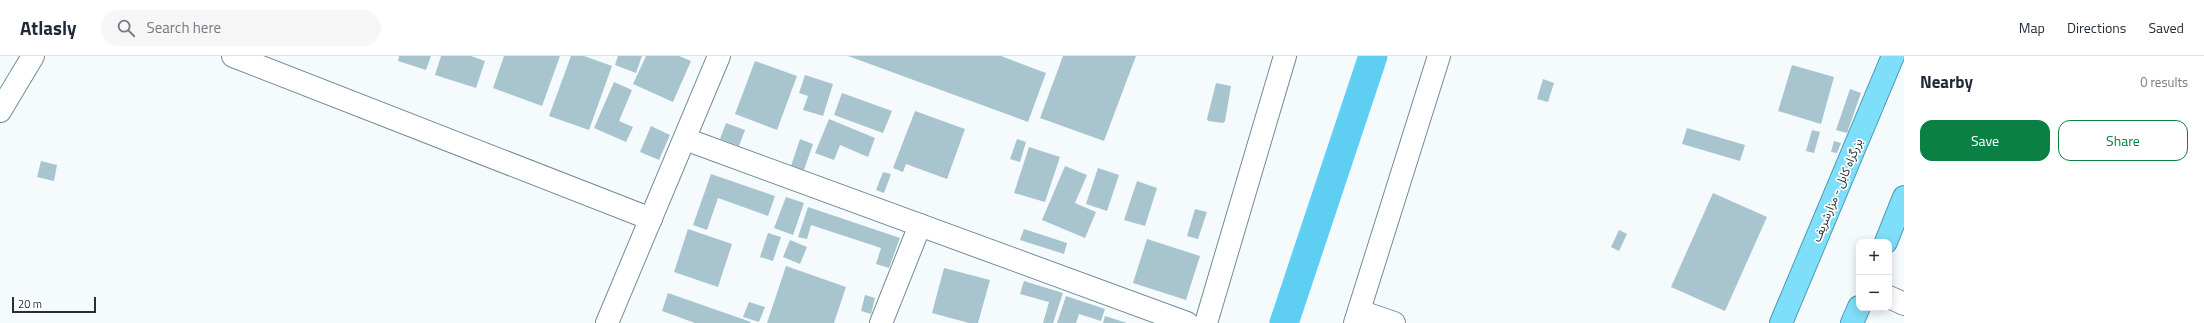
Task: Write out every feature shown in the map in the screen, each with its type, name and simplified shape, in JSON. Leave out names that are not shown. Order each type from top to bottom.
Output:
[{"type":"highway","name":"بزرگراه کابل - مزارشریف","points":[[1781,323],[1893,56]]},
{"type":"highway","points":[[1887,239],[1904,198]]},
{"type":"highway","points":[[1852,323],[1857,311]]},
{"type":"street","points":[[0,111],[33,56]]},
{"type":"street","points":[[233,56],[651,219]]},
{"type":"street","points":[[607,323],[719,56]]},
{"type":"street","points":[[1206,323],[1286,56]]},
{"type":"street","points":[[1394,323],[1357,317],[1439,56]]},
{"type":"street","points":[[685,139],[1187,323]]},
{"type":"street","points":[[881,323],[920,225]]},
{"type":"street","points":[[1892,298],[1904,304]]},
{"type":"building","points":[[399,56],[431,56],[426,70],[398,61]]},
{"type":"building","points":[[441,56],[471,56],[485,61],[476,88],[435,75]]},
{"type":"building","points":[[504,56],[560,56],[542,106],[493,88]]},
{"type":"building","points":[[571,56],[584,56],[612,66],[589,130],[549,116]]},
{"type":"building","points":[[618,56],[642,56],[636,73],[615,65]]},
{"type":"building","points":[[646,56],[679,56],[691,61],[673,102],[633,84]]},
{"type":"building","points":[[848,56],[1001,56],[1046,73],[1028,122]]},
{"type":"building","points":[[1063,56],[1136,56],[1104,141],[1040,118]]},
{"type":"building","points":[[755,61],[797,76],[777,130],[735,114]]},
{"type":"building","points":[[1792,65],[1834,77],[1821,124],[1778,111]]},
{"type":"building","points":[[805,75],[833,84],[823,116],[803,110],[808,96],[799,93]]},
{"type":"building","points":[[1543,79],[1554,83],[1548,102],[1537,99]]},
{"type":"building","points":[[614,82],[632,90],[619,121],[633,127],[626,142],[594,128]]},
{"type":"building","points":[[1216,83],[1231,86],[1225,121],[1223,123],[1208,121],[1207,119]]},
{"type":"building","points":[[1850,89],[1861,93],[1847,133],[1836,130]]},
{"type":"building","points":[[842,93],[892,111],[883,133],[834,115]]},
{"type":"building","points":[[915,111],[965,129],[947,179],[906,164],[903,172],[893,168]]},
{"type":"building","points":[[829,119],[875,138],[868,157],[840,145],[834,160],[815,153]]},
{"type":"building","points":[[726,123],[745,130],[739,146],[720,139]]},
{"type":"building","points":[[651,126],[670,135],[659,160],[640,152]]},
{"type":"building","points":[[1687,128],[1745,145],[1740,161],[1682,144]]},
{"type":"building","points":[[1812,130],[1820,132],[1814,153],[1806,151]]},
{"type":"building","points":[[800,139],[813,144],[804,170],[791,166]]},
{"type":"building","points":[[1017,139],[1026,142],[1020,162],[1010,159]]},
{"type":"building","points":[[1834,141],[1841,143],[1837,153],[1831,152]]},
{"type":"building","points":[[1029,147],[1060,157],[1045,202],[1014,193]]},
{"type":"building","points":[[41,161],[57,165],[54,181],[37,177]]},
{"type":"building","points":[[1065,166],[1087,175],[1075,203],[1096,212],[1085,238],[1042,220]]},
{"type":"building","points":[[1098,168],[1119,175],[1107,211],[1086,204]]},
{"type":"building","points":[[883,172],[891,174],[884,193],[876,190]]},
{"type":"building","points":[[711,174],[775,196],[768,216],[718,198],[707,230],[693,225]]},
{"type":"building","points":[[1137,181],[1157,188],[1145,226],[1124,220]]},
{"type":"building","points":[[1713,193],[1767,217],[1725,311],[1671,287]]},
{"type":"building","points":[[786,197],[804,203],[793,235],[774,228]]},
{"type":"building","points":[[808,207],[900,238],[889,268],[876,264],[881,248],[811,225],[807,239],[798,237]]},
{"type":"building","points":[[1195,209],[1207,212],[1198,239],[1187,236]]},
{"type":"building","points":[[688,229],[732,244],[718,287],[674,272]]},
{"type":"building","points":[[1024,229],[1067,243],[1064,254],[1020,240]]},
{"type":"building","points":[[1619,230],[1627,234],[1619,251],[1611,247]]},
{"type":"building","points":[[768,233],[781,237],[773,261],[760,257]]},
{"type":"building","points":[[1147,239],[1200,256],[1186,300],[1133,283]]},
{"type":"building","points":[[790,240],[807,247],[800,264],[783,257]]},
{"type":"building","points":[[786,266],[846,287],[834,323],[767,323]]},
{"type":"building","points":[[944,268],[990,280],[978,323],[969,323],[932,313]]},
{"type":"building","points":[[1024,281],[1063,293],[1053,323],[1043,323],[1049,302],[1020,294]]},
{"type":"building","points":[[668,293],[751,322],[695,323],[662,311]]},
{"type":"building","points":[[865,295],[875,298],[871,314],[861,311]]},
{"type":"building","points":[[1066,296],[1105,309],[1101,321],[1079,314],[1076,323],[1057,323]]},
{"type":"building","points":[[749,302],[765,307],[759,322],[743,317]]},
{"type":"building","points":[[1105,316],[1127,323],[1103,323]]},
{"type":"waterway","points":[[1284,323],[1373,56]]}]
